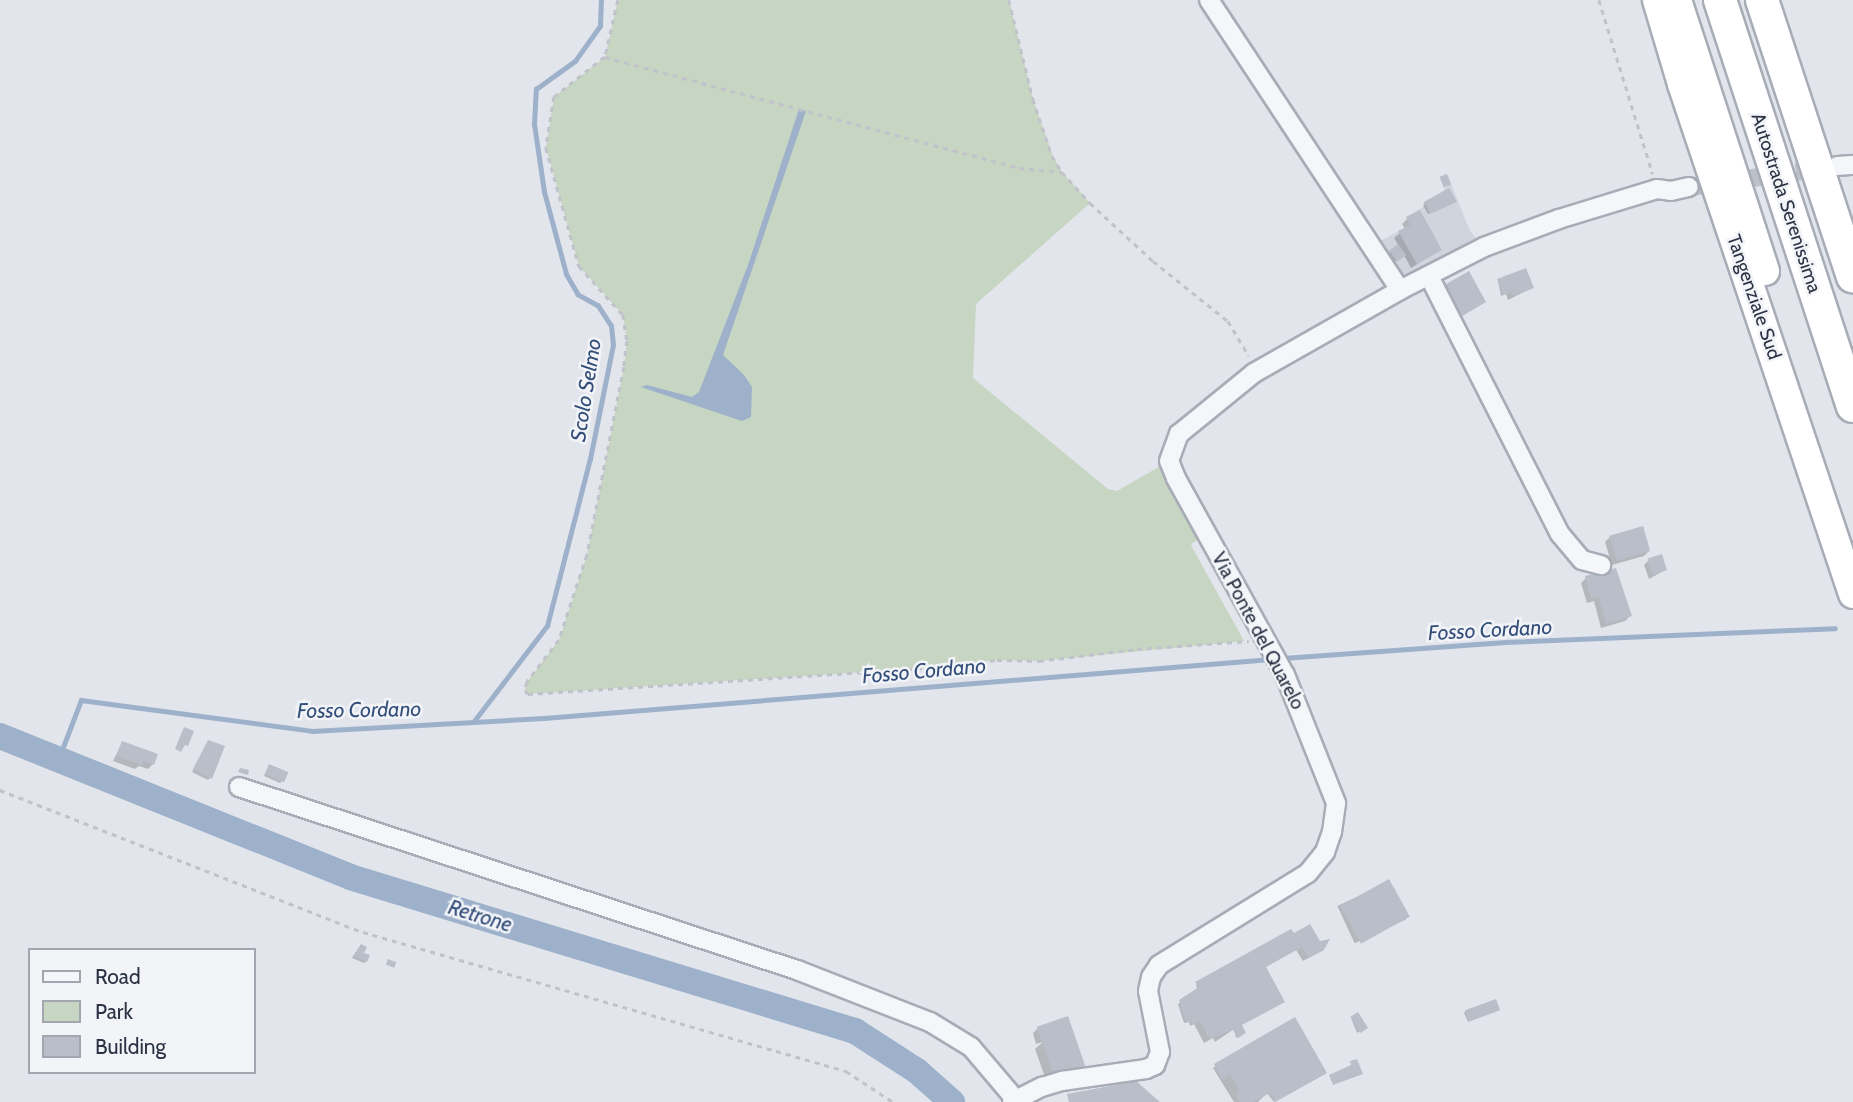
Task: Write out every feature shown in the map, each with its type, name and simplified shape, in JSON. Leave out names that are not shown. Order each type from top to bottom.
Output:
[{"type":"highway","name":"Tangenziale Sud","points":[[1657,0],[1682,84],[1853,594]]},
{"type":"highway","name":"Tangenziale Sud","points":[[1677,0],[1853,533]]},
{"type":"highway","name":"Autostrada Serenissima","points":[[1720,0],[1853,406]]},
{"type":"highway","name":"Autostrada Serenissima","points":[[1762,0],[1853,276]]},
{"type":"street","points":[[1209,0],[1400,290]]},
{"type":"street","name":"Via Ponte del Quarelo","points":[[1014,1101],[1062,1081],[1146,1069],[1155,1065],[1160,1052],[1148,991],[1151,977],[1159,965],[1300,879],[1325,852],[1332,832],[1336,803],[1285,675],[1169,461],[1179,435],[1254,373],[1400,290],[1484,247],[1559,219],[1657,189],[1671,191],[1689,187]]},
{"type":"street","points":[[1430,276],[1560,534],[1582,560],[1601,565]]},
{"type":"street","points":[[239,787],[796,970],[930,1022],[971,1047],[1014,1101]]},
{"type":"path","points":[[618,0],[605,57],[554,97],[546,148],[579,266],[622,315],[627,341],[624,367],[587,555],[559,640],[527,682],[525,690],[528,694],[940,667],[997,660],[1040,661],[1137,649],[1268,645]]},
{"type":"path","points":[[1009,0],[1034,99],[1052,156],[1062,172],[1090,203],[1153,261],[1228,321],[1246,348],[1254,373]]},
{"type":"path","points":[[1599,0],[1657,189]]},
{"type":"path","points":[[605,57],[1019,168],[1062,172]]},
{"type":"path","points":[[0,790],[363,932],[846,1071],[893,1102]]},
{"type":"shaded area","points":[[1447,174],[1470,231],[1480,243],[1401,286],[1373,245],[1410,225],[1406,217],[1445,190],[1440,177]]},
{"type":"green space","points":[[618,0],[1009,0],[1033,99],[1053,156],[1062,172],[1090,203],[976,304],[973,378],[1108,489],[1117,491],[1169,461],[1207,534],[1191,544],[1193,549],[1244,641],[1039,661],[997,660],[940,667],[528,694],[525,690],[527,682],[559,640],[587,555],[624,367],[627,341],[623,315],[579,266],[546,148],[554,97],[605,57]]},
{"type":"water","points":[[799,109],[806,111],[723,355],[744,375],[752,387],[751,417],[742,421],[641,387],[647,385],[692,397],[699,392],[748,265]]},
{"type":"building","points":[[1447,174],[1451,184],[1444,187],[1440,177]]},
{"type":"building","points":[[1449,188],[1457,202],[1430,214],[1424,202]]},
{"type":"building","points":[[1420,210],[1442,250],[1417,264],[1398,231],[1410,225],[1406,217]]},
{"type":"building","points":[[1398,244],[1406,255],[1397,262],[1389,250]]},
{"type":"building","points":[[1526,268],[1534,288],[1513,296],[1512,292],[1503,295],[1497,279]]},
{"type":"building","points":[[1469,271],[1486,302],[1462,316],[1456,304],[1449,308],[1439,288]]},
{"type":"building","points":[[1643,526],[1650,551],[1617,561],[1609,536]]},
{"type":"building","points":[[1662,554],[1667,570],[1653,575],[1648,558]]},
{"type":"building","points":[[1616,568],[1632,616],[1606,624],[1599,597],[1591,599],[1585,576]]},
{"type":"building","points":[[184,727],[194,731],[188,746],[185,745],[181,752],[175,749]]},
{"type":"building","points":[[208,740],[225,746],[212,779],[193,769]]},
{"type":"building","points":[[122,741],[158,754],[154,765],[143,761],[142,765],[116,756]]},
{"type":"building","points":[[269,764],[288,772],[284,782],[265,774]]},
{"type":"building","points":[[240,768],[249,770],[248,775],[238,772]]},
{"type":"building","points":[[1389,879],[1410,917],[1361,944],[1340,906]]},
{"type":"building","points":[[1310,924],[1320,941],[1330,939],[1325,948],[1309,958],[1302,947],[1266,967],[1285,1002],[1242,1025],[1246,1033],[1238,1038],[1233,1030],[1209,1039],[1200,1021],[1192,1025],[1190,1021],[1186,1023],[1179,1000],[1199,987],[1195,982],[1291,929],[1294,933]]},
{"type":"building","points":[[361,944],[367,947],[364,953],[370,955],[367,962],[353,956]]},
{"type":"building","points":[[388,959],[396,962],[394,968],[386,965]]},
{"type":"building","points":[[1496,999],[1500,1010],[1469,1022],[1465,1010]]},
{"type":"building","points":[[1358,1012],[1368,1028],[1360,1033],[1350,1017]]},
{"type":"building","points":[[1068,1016],[1085,1066],[1054,1077],[1037,1027]]},
{"type":"building","points":[[1295,1017],[1327,1073],[1275,1102],[1270,1093],[1253,1102],[1239,1102],[1236,1097],[1239,1090],[1230,1075],[1222,1080],[1214,1064]]},
{"type":"building","points":[[1357,1059],[1363,1074],[1333,1085],[1329,1075],[1351,1065],[1350,1061]]},
{"type":"building","points":[[1136,1081],[1160,1102],[1069,1102],[1067,1094]]},
{"type":"waterway","name":"Scolo Selmo","points":[[474,721],[547,626],[590,459],[613,345],[611,326],[598,306],[578,295],[566,274],[544,192],[534,124],[536,89],[575,61],[600,26],[601,0]]},
{"type":"waterway","name":"Fosso Cordano","points":[[1283,658],[1505,642],[1835,628]]},
{"type":"waterway","name":"Fosso Cordano","points":[[58,760],[81,700],[312,731],[544,718],[1271,659]]},
{"type":"waterway","name":"Retrone","points":[[0,736],[350,877],[855,1031],[917,1071],[952,1102]]},
{"type":"tunnel","points":[[1689,187],[1824,168]]}]
